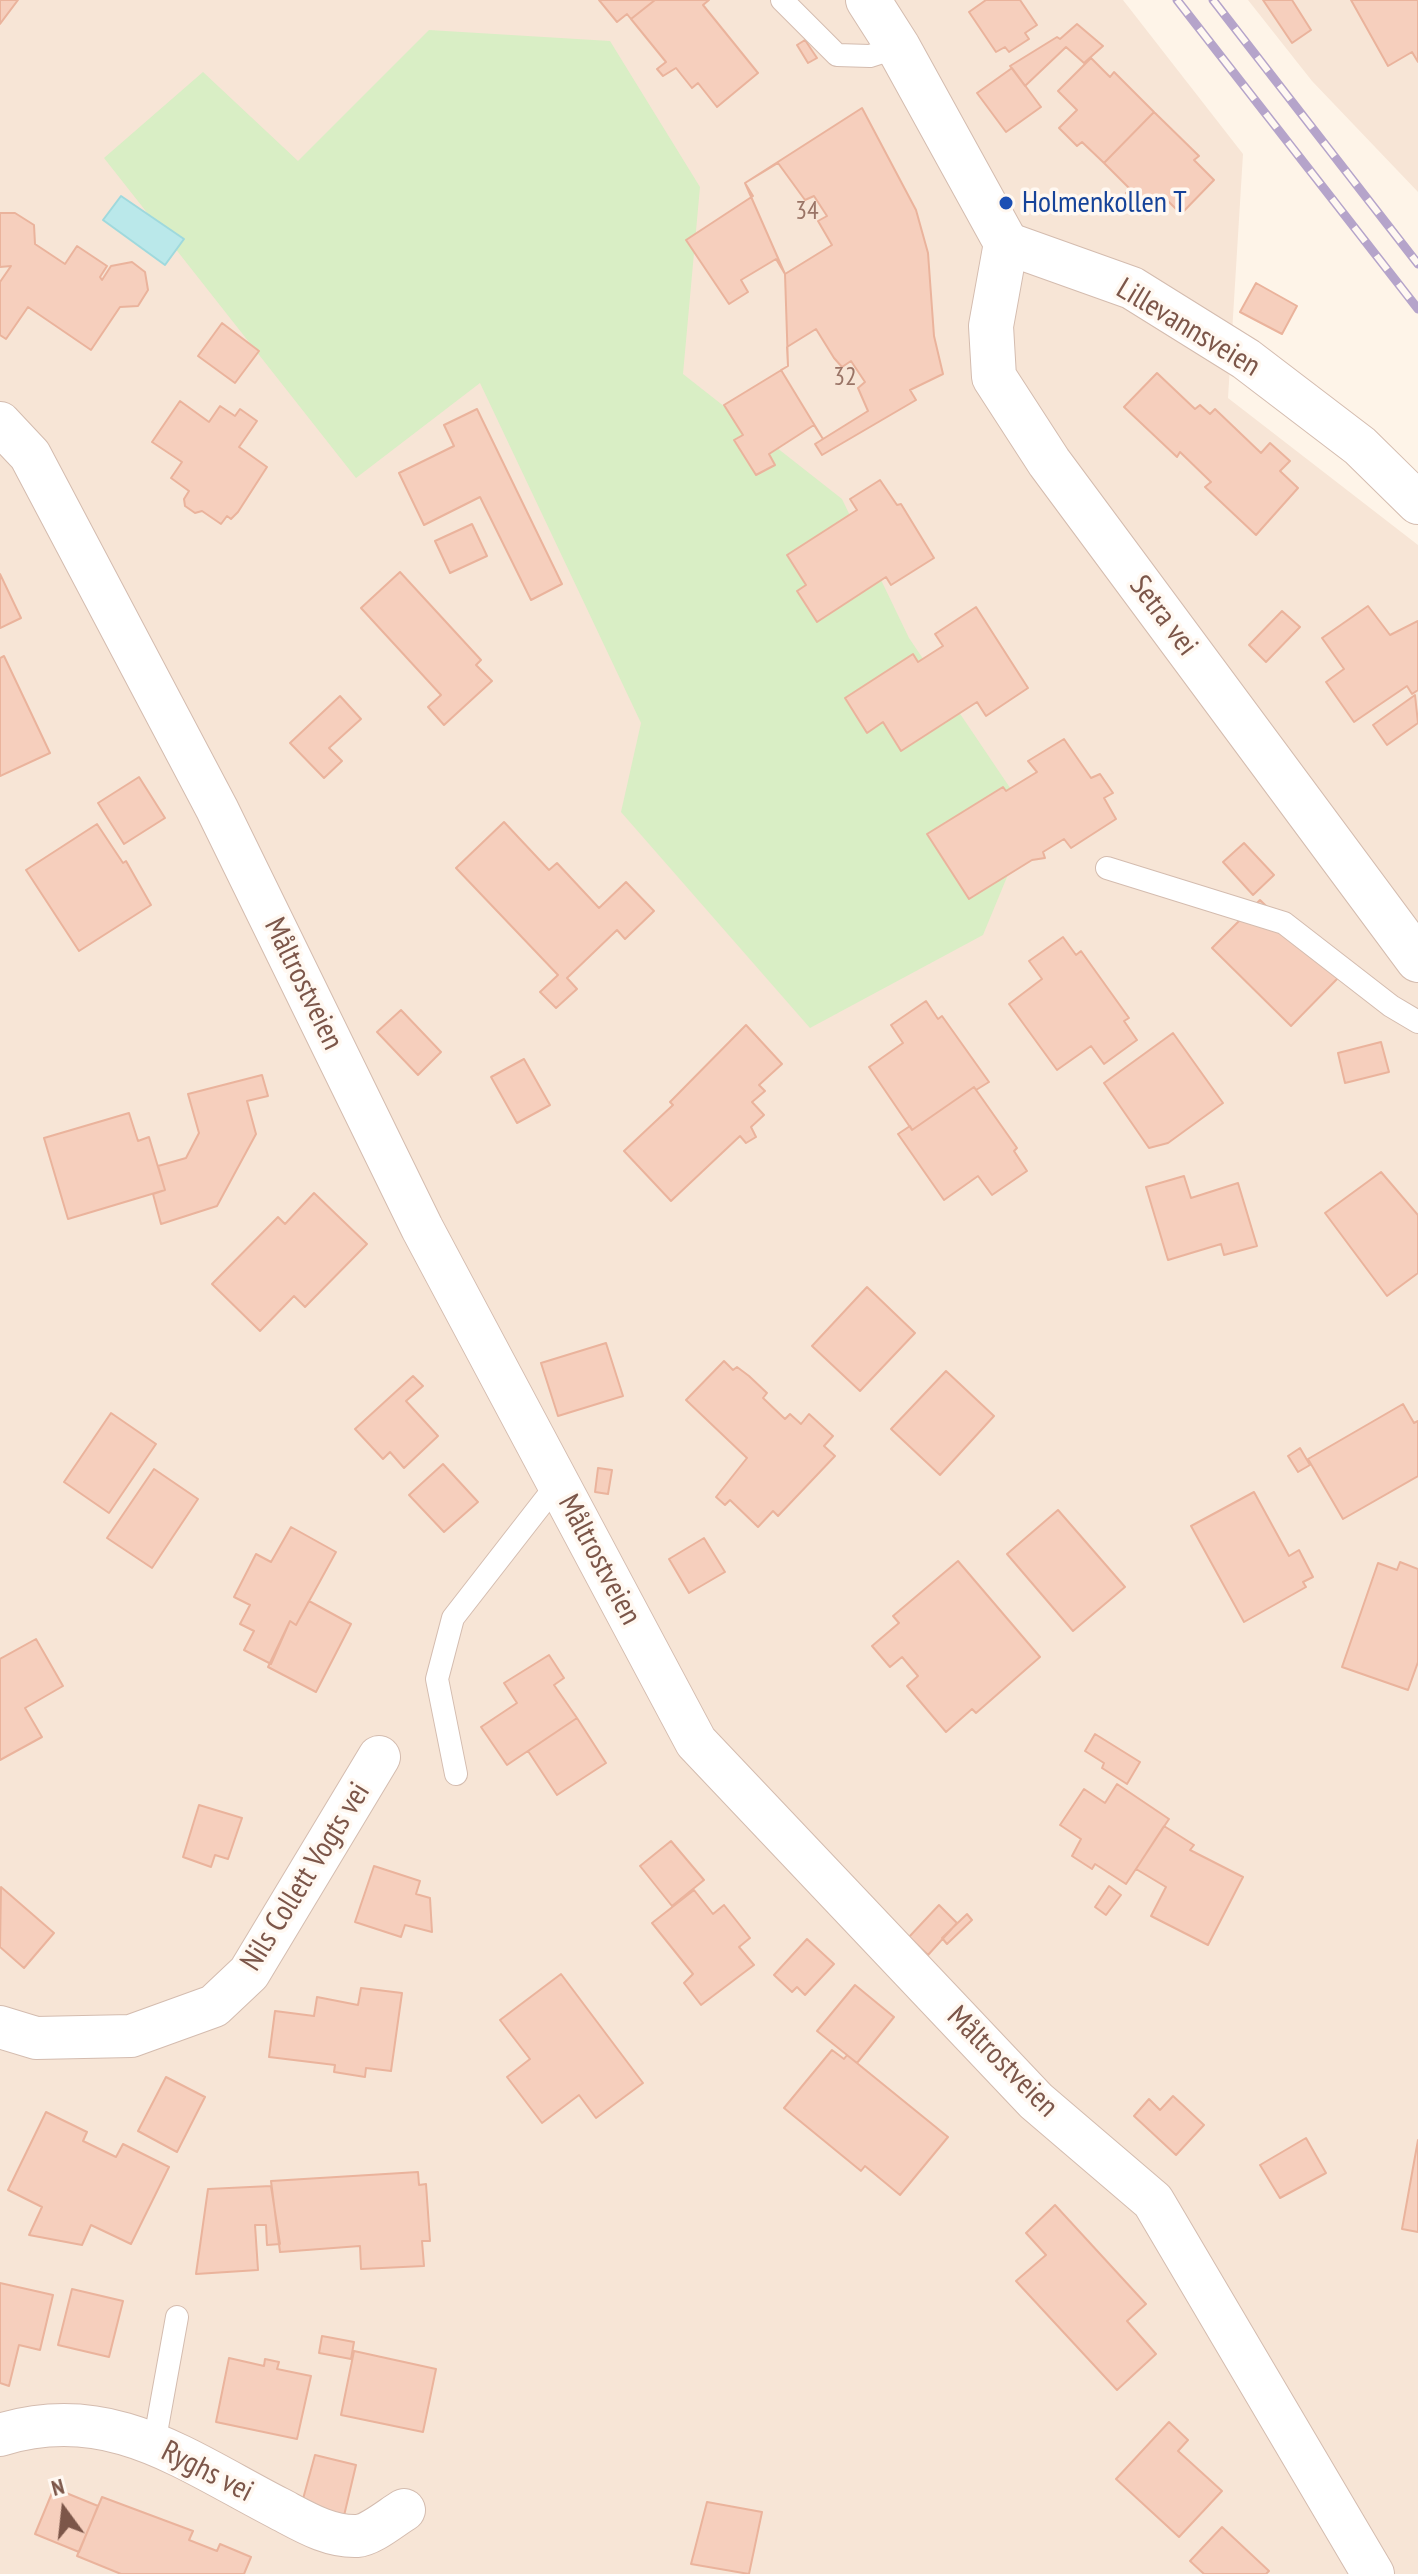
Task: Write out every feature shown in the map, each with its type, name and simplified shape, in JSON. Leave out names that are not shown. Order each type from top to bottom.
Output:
[{"type":"street","points":[[868,0],[898,47],[1006,243]]},
{"type":"street","name":"Lillevannsveien","points":[[1006,243],[1132,288],[1246,359],[1360,446],[1418,503]]},
{"type":"street","name":"Setra vei","points":[[1006,243],[991,326],[994,377],[1049,462],[1418,960]]},
{"type":"street","name":"Måltrostveien","points":[[0,423],[30,455],[190,757],[422,1228],[696,1742],[1036,2101],[1153,2201],[1373,2574]]},
{"type":"street","name":"Nils Collett Vogts vei","points":[[0,2027],[36,2038],[131,2036],[214,2006],[249,1973],[379,1757]]},
{"type":"street","name":"Ryghs vei","points":[[0,2435],[57,2422],[110,2428],[154,2444],[324,2532],[360,2536],[404,2510]]},
{"type":"lane","points":[[782,0],[837,55],[870,56],[898,47]]},
{"type":"lane","points":[[1107,868],[1284,923],[1391,1006],[1418,1022]]},
{"type":"lane","points":[[456,1774],[437,1679],[453,1618],[558,1483]]},
{"type":"lane","points":[[154,2444],[177,2317]]},
{"type":"shaded area","points":[[0,0],[1123,0],[1243,154],[1228,398],[1418,545],[1418,2574],[0,2574]]},
{"type":"shaded area","points":[[1248,0],[1418,0],[1418,192],[1312,81]]},
{"type":"green space","points":[[429,30],[610,41],[700,187],[683,374],[842,499],[909,638],[1031,819],[983,935],[810,1028],[621,812],[641,723],[480,383],[356,478],[104,158],[203,72],[298,161]]},
{"type":"water","points":[[121,196],[184,239],[165,265],[103,220]]},
{"type":"building","points":[[0,0],[18,0],[0,24]]},
{"type":"building","points":[[599,0],[655,0],[631,19],[627,14],[617,22]]},
{"type":"building","points":[[655,0],[709,0],[703,5],[758,73],[717,107],[698,83],[692,88],[676,68],[663,76],[657,69],[666,62],[631,19]]},
{"type":"building","points":[[986,0],[1020,0],[1037,25],[1025,33],[1029,39],[1009,52],[1005,47],[996,52],[969,12]]},
{"type":"building","points":[[1263,0],[1292,0],[1311,30],[1292,43]]},
{"type":"building","points":[[1351,0],[1418,0],[1418,62],[1412,52],[1388,66]]},
{"type":"building","points":[[1077,24],[1103,46],[1084,63],[1066,47],[1025,86],[1010,66],[1057,37],[1060,39]]},
{"type":"building","points":[[805,40],[817,58],[808,63],[797,45]]},
{"type":"building","points":[[1091,58],[1110,77],[1114,72],[1154,112],[1104,163],[1082,142],[1077,146],[1059,128],[1077,110],[1058,91]]},
{"type":"building","points":[[1012,68],[1041,107],[1006,132],[977,93]]},
{"type":"building","points":[[862,108],[916,210],[928,253],[934,336],[943,374],[910,390],[916,400],[822,455],[815,444],[823,439],[781,370],[788,366],[785,274],[745,183]]},
{"type":"building","points":[[1154,112],[1199,156],[1194,160],[1214,180],[1181,214],[1161,194],[1144,211],[1126,193],[1130,189],[1104,163]]},
{"type":"building","points":[[778,163],[805,200],[814,196],[827,216],[818,221],[832,245],[785,274],[776,259],[741,280],[748,292],[729,304],[686,240],[753,196],[745,183]]},
{"type":"building","points":[[0,213],[15,213],[34,225],[35,244],[65,264],[77,246],[107,266],[100,277],[102,280],[111,266],[132,262],[145,272],[148,290],[138,306],[120,307],[91,350],[28,307],[6,339],[0,335],[0,282],[11,266],[0,267]]},
{"type":"building","points":[[1256,283],[1297,306],[1282,334],[1240,312]]},
{"type":"building","points":[[222,323],[259,351],[235,383],[198,356]]},
{"type":"building","points":[[816,329],[842,367],[851,361],[865,382],[858,388],[868,411],[823,439],[814,425],[769,454],[775,465],[756,475],[734,440],[743,435],[724,405],[788,366],[787,347]]},
{"type":"building","points":[[1157,373],[1195,409],[1200,405],[1210,414],[1215,409],[1261,453],[1270,443],[1290,461],[1280,471],[1298,488],[1256,535],[1205,487],[1211,482],[1180,452],[1177,457],[1124,407]]},
{"type":"building","points":[[180,401],[209,422],[220,406],[235,416],[240,409],[257,421],[239,447],[267,467],[238,512],[231,519],[227,516],[221,524],[202,511],[195,513],[185,506],[184,499],[189,491],[171,478],[182,462],[152,442]]},
{"type":"building","points":[[477,409],[562,584],[531,600],[480,497],[424,525],[399,473],[454,446],[444,425]]},
{"type":"building","points":[[880,480],[897,505],[901,504],[934,558],[891,585],[886,577],[817,622],[797,591],[806,585],[787,555],[857,510],[850,499]]},
{"type":"building","points":[[472,524],[487,556],[450,573],[435,541]]},
{"type":"building","points":[[400,572],[481,660],[476,665],[492,681],[444,725],[428,707],[441,695],[361,608]]},
{"type":"building","points":[[0,574],[21,618],[0,628]]},
{"type":"building","points":[[1368,606],[1390,635],[1418,621],[1418,690],[1412,694],[1407,686],[1354,722],[1326,682],[1344,669],[1322,638]]},
{"type":"building","points":[[976,607],[1028,688],[986,716],[977,702],[901,751],[883,722],[867,733],[845,698],[913,654],[918,662],[943,646],[935,634]]},
{"type":"building","points":[[1282,611],[1300,627],[1266,662],[1249,645]]},
{"type":"building","points":[[4,656],[50,753],[0,776],[0,658]]},
{"type":"building","points":[[1415,695],[1418,723],[1387,745],[1373,725]]},
{"type":"building","points":[[340,696],[361,719],[329,748],[342,761],[324,778],[290,743]]},
{"type":"building","points":[[1064,739],[1091,778],[1100,774],[1113,793],[1104,798],[1116,819],[1071,848],[1064,839],[1043,852],[1045,858],[1032,860],[969,899],[927,834],[1003,787],[1006,791],[1037,772],[1028,761]]},
{"type":"building","points":[[139,777],[165,818],[124,844],[98,803]]},
{"type":"building","points":[[504,822],[549,870],[557,863],[599,908],[626,882],[654,911],[625,939],[617,930],[567,978],[577,989],[556,1008],[540,992],[558,975],[456,868]]},
{"type":"building","points":[[97,824],[123,863],[126,861],[151,905],[79,951],[26,870]]},
{"type":"building","points":[[1244,843],[1274,875],[1253,895],[1223,862]]},
{"type":"building","points":[[1260,900],[1339,977],[1291,1026],[1212,948]]},
{"type":"building","points":[[1063,937],[1076,955],[1081,951],[1129,1018],[1124,1021],[1137,1040],[1104,1064],[1091,1046],[1057,1070],[1009,1004],[1042,979],[1029,961]]},
{"type":"building","points":[[926,1001],[938,1019],[942,1016],[989,1082],[976,1090],[974,1087],[912,1130],[869,1067],[903,1043],[891,1025]]},
{"type":"building","points":[[401,1010],[441,1052],[418,1075],[377,1032]]},
{"type":"building","points":[[746,1025],[782,1064],[759,1085],[765,1091],[752,1102],[764,1115],[751,1127],[756,1137],[746,1143],[740,1136],[671,1201],[624,1151],[673,1105],[670,1102]]},
{"type":"building","points":[[1173,1033],[1223,1103],[1168,1143],[1149,1148],[1104,1083]]},
{"type":"building","points":[[1381,1042],[1389,1072],[1345,1083],[1338,1053]]},
{"type":"building","points":[[524,1059],[550,1105],[517,1123],[491,1077]]},
{"type":"building","points":[[262,1075],[268,1096],[247,1101],[256,1134],[217,1206],[161,1224],[153,1194],[165,1190],[158,1166],[186,1158],[199,1133],[188,1094]]},
{"type":"building","points":[[974,1087],[1017,1148],[1014,1151],[1027,1171],[992,1195],[978,1176],[944,1200],[898,1134],[910,1126],[912,1130]]},
{"type":"building","points":[[129,1113],[138,1141],[149,1137],[165,1190],[68,1219],[44,1138]]},
{"type":"building","points":[[1381,1172],[1418,1215],[1418,1273],[1387,1296],[1325,1213]]},
{"type":"building","points":[[1184,1176],[1191,1198],[1238,1183],[1257,1246],[1224,1255],[1221,1244],[1168,1260],[1146,1187]]},
{"type":"building","points":[[314,1193],[367,1244],[305,1307],[294,1296],[260,1331],[212,1284],[278,1217],[285,1224]]},
{"type":"building","points":[[867,1287],[915,1333],[860,1391],[812,1346]]},
{"type":"building","points":[[606,1343],[623,1396],[558,1416],[541,1363]]},
{"type":"building","points":[[724,1361],[733,1370],[737,1367],[767,1393],[763,1398],[785,1419],[790,1414],[801,1424],[809,1414],[833,1436],[824,1446],[835,1456],[778,1516],[773,1511],[758,1527],[730,1500],[725,1505],[716,1497],[747,1458],[686,1400]]},
{"type":"building","points":[[946,1371],[994,1416],[940,1475],[891,1429]]},
{"type":"building","points":[[413,1376],[423,1386],[406,1401],[438,1436],[404,1468],[390,1452],[383,1459],[355,1429]]},
{"type":"building","points":[[1403,1404],[1414,1423],[1418,1421],[1418,1476],[1343,1519],[1308,1459]]},
{"type":"building","points":[[111,1413],[156,1444],[109,1513],[64,1482]]},
{"type":"building","points":[[1300,1448],[1310,1465],[1298,1472],[1288,1456]]},
{"type":"building","points":[[443,1464],[478,1502],[444,1532],[409,1495]]},
{"type":"building","points":[[598,1468],[612,1470],[608,1494],[595,1492]]},
{"type":"building","points":[[154,1469],[198,1499],[152,1568],[107,1538]]},
{"type":"building","points":[[1254,1492],[1289,1556],[1299,1550],[1313,1577],[1303,1582],[1306,1587],[1244,1622],[1191,1526]]},
{"type":"building","points":[[1058,1510],[1125,1587],[1073,1631],[1007,1554]]},
{"type":"building","points":[[291,1527],[336,1552],[296,1625],[290,1621],[271,1664],[244,1650],[254,1631],[240,1624],[250,1605],[234,1597],[256,1554],[271,1562]]},
{"type":"building","points":[[704,1538],[725,1572],[689,1593],[669,1559]]},
{"type":"building","points":[[958,1561],[1040,1657],[976,1713],[972,1709],[946,1732],[907,1686],[918,1676],[902,1657],[890,1667],[872,1646],[899,1623],[893,1616]]},
{"type":"building","points":[[1400,1562],[1418,1569],[1418,1662],[1408,1690],[1342,1667],[1378,1563],[1397,1570]]},
{"type":"building","points":[[309,1601],[351,1624],[316,1692],[268,1667],[290,1621],[296,1625]]},
{"type":"building","points":[[36,1639],[63,1686],[25,1708],[42,1737],[0,1760],[0,1659]]},
{"type":"building","points":[[549,1655],[564,1678],[554,1685],[577,1718],[507,1765],[481,1727],[517,1703],[504,1683]]},
{"type":"building","points":[[577,1718],[606,1763],[557,1795],[528,1751]]},
{"type":"building","points":[[1095,1734],[1140,1762],[1127,1784],[1102,1768],[1104,1763],[1085,1751]]},
{"type":"building","points":[[1117,1784],[1169,1819],[1126,1884],[1095,1864],[1092,1869],[1072,1856],[1081,1839],[1060,1825],[1084,1789],[1105,1803]]},
{"type":"building","points":[[199,1805],[242,1818],[228,1859],[215,1855],[211,1867],[183,1857]]},
{"type":"building","points":[[1164,1826],[1194,1845],[1190,1850],[1243,1877],[1208,1945],[1151,1916],[1166,1887],[1136,1869]]},
{"type":"building","points":[[671,1841],[704,1880],[672,1906],[640,1866]]},
{"type":"building","points":[[374,1866],[420,1881],[416,1894],[430,1898],[432,1932],[405,1925],[401,1937],[355,1922]]},
{"type":"building","points":[[1109,1886],[1121,1895],[1106,1915],[1095,1907]]},
{"type":"building","points":[[1,1887],[54,1933],[24,1968],[0,1947]]},
{"type":"building","points":[[694,1890],[713,1914],[724,1905],[750,1938],[739,1947],[754,1965],[701,2005],[684,1983],[693,1974],[652,1923]]},
{"type":"building","points":[[939,1905],[957,1923],[928,1955],[909,1937]]},
{"type":"building","points":[[967,1914],[972,1920],[947,1944],[942,1938]]},
{"type":"building","points":[[807,1939],[834,1964],[805,1995],[797,1987],[792,1992],[774,1975]]},
{"type":"building","points":[[561,1974],[643,2083],[596,2118],[579,2095],[542,2123],[507,2077],[530,2059],[500,2020]]},
{"type":"building","points":[[855,1985],[894,2017],[857,2063],[817,2031]]},
{"type":"building","points":[[361,1988],[402,1993],[391,2071],[366,2068],[365,2077],[334,2072],[335,2065],[269,2057],[275,2011],[314,2016],[317,1997],[358,2005]]},
{"type":"building","points":[[832,2050],[844,2059],[847,2055],[948,2137],[900,2195],[865,2166],[861,2171],[784,2108]]},
{"type":"building","points":[[166,2077],[205,2097],[177,2152],[138,2131]]},
{"type":"building","points":[[1173,2096],[1204,2125],[1176,2155],[1134,2116],[1149,2099],[1160,2110]]},
{"type":"building","points":[[46,2112],[87,2132],[83,2141],[116,2157],[123,2144],[169,2167],[131,2244],[91,2225],[82,2245],[29,2235],[42,2207],[8,2190]]},
{"type":"building","points":[[1306,2138],[1326,2173],[1280,2198],[1260,2165]]},
{"type":"building","points":[[1418,2140],[1418,2232],[1402,2229]]},
{"type":"building","points":[[418,2172],[419,2185],[426,2184],[430,2241],[422,2241],[424,2266],[361,2269],[360,2246],[280,2252],[271,2181]]},
{"type":"building","points":[[271,2186],[280,2244],[267,2245],[266,2225],[255,2225],[258,2270],[196,2274],[208,2189]]},
{"type":"building","points":[[1055,2205],[1146,2304],[1127,2321],[1156,2354],[1117,2390],[1016,2281],[1046,2255],[1026,2233]]},
{"type":"building","points":[[0,2283],[53,2295],[40,2350],[19,2345],[9,2386],[0,2383]]},
{"type":"building","points":[[72,2289],[123,2301],[109,2357],[58,2345]]},
{"type":"building","points":[[322,2336],[354,2342],[351,2359],[319,2353]]},
{"type":"building","points":[[354,2351],[436,2369],[423,2432],[341,2415]]},
{"type":"building","points":[[229,2358],[264,2366],[265,2359],[279,2362],[277,2369],[311,2376],[297,2439],[216,2422]]},
{"type":"building","points":[[1169,2422],[1188,2440],[1178,2451],[1222,2491],[1179,2537],[1116,2479]]},
{"type":"building","points":[[315,2455],[356,2465],[343,2520],[300,2510]]},
{"type":"building","points":[[54,2488],[98,2506],[79,2552],[35,2534]]},
{"type":"building","points":[[102,2497],[193,2531],[189,2540],[217,2551],[220,2544],[251,2557],[244,2574],[121,2574],[77,2556]]},
{"type":"building","points":[[707,2502],[762,2512],[749,2574],[691,2564]]},
{"type":"building","points":[[1222,2527],[1269,2571],[1266,2574],[1204,2574],[1190,2561]]},
{"type":"railway","points":[[1177,0],[1418,309]]},
{"type":"railway","points":[[1213,0],[1418,264]]},
{"type":"place","name":"Holmenkollen T","points":[[1006,203]]}]
